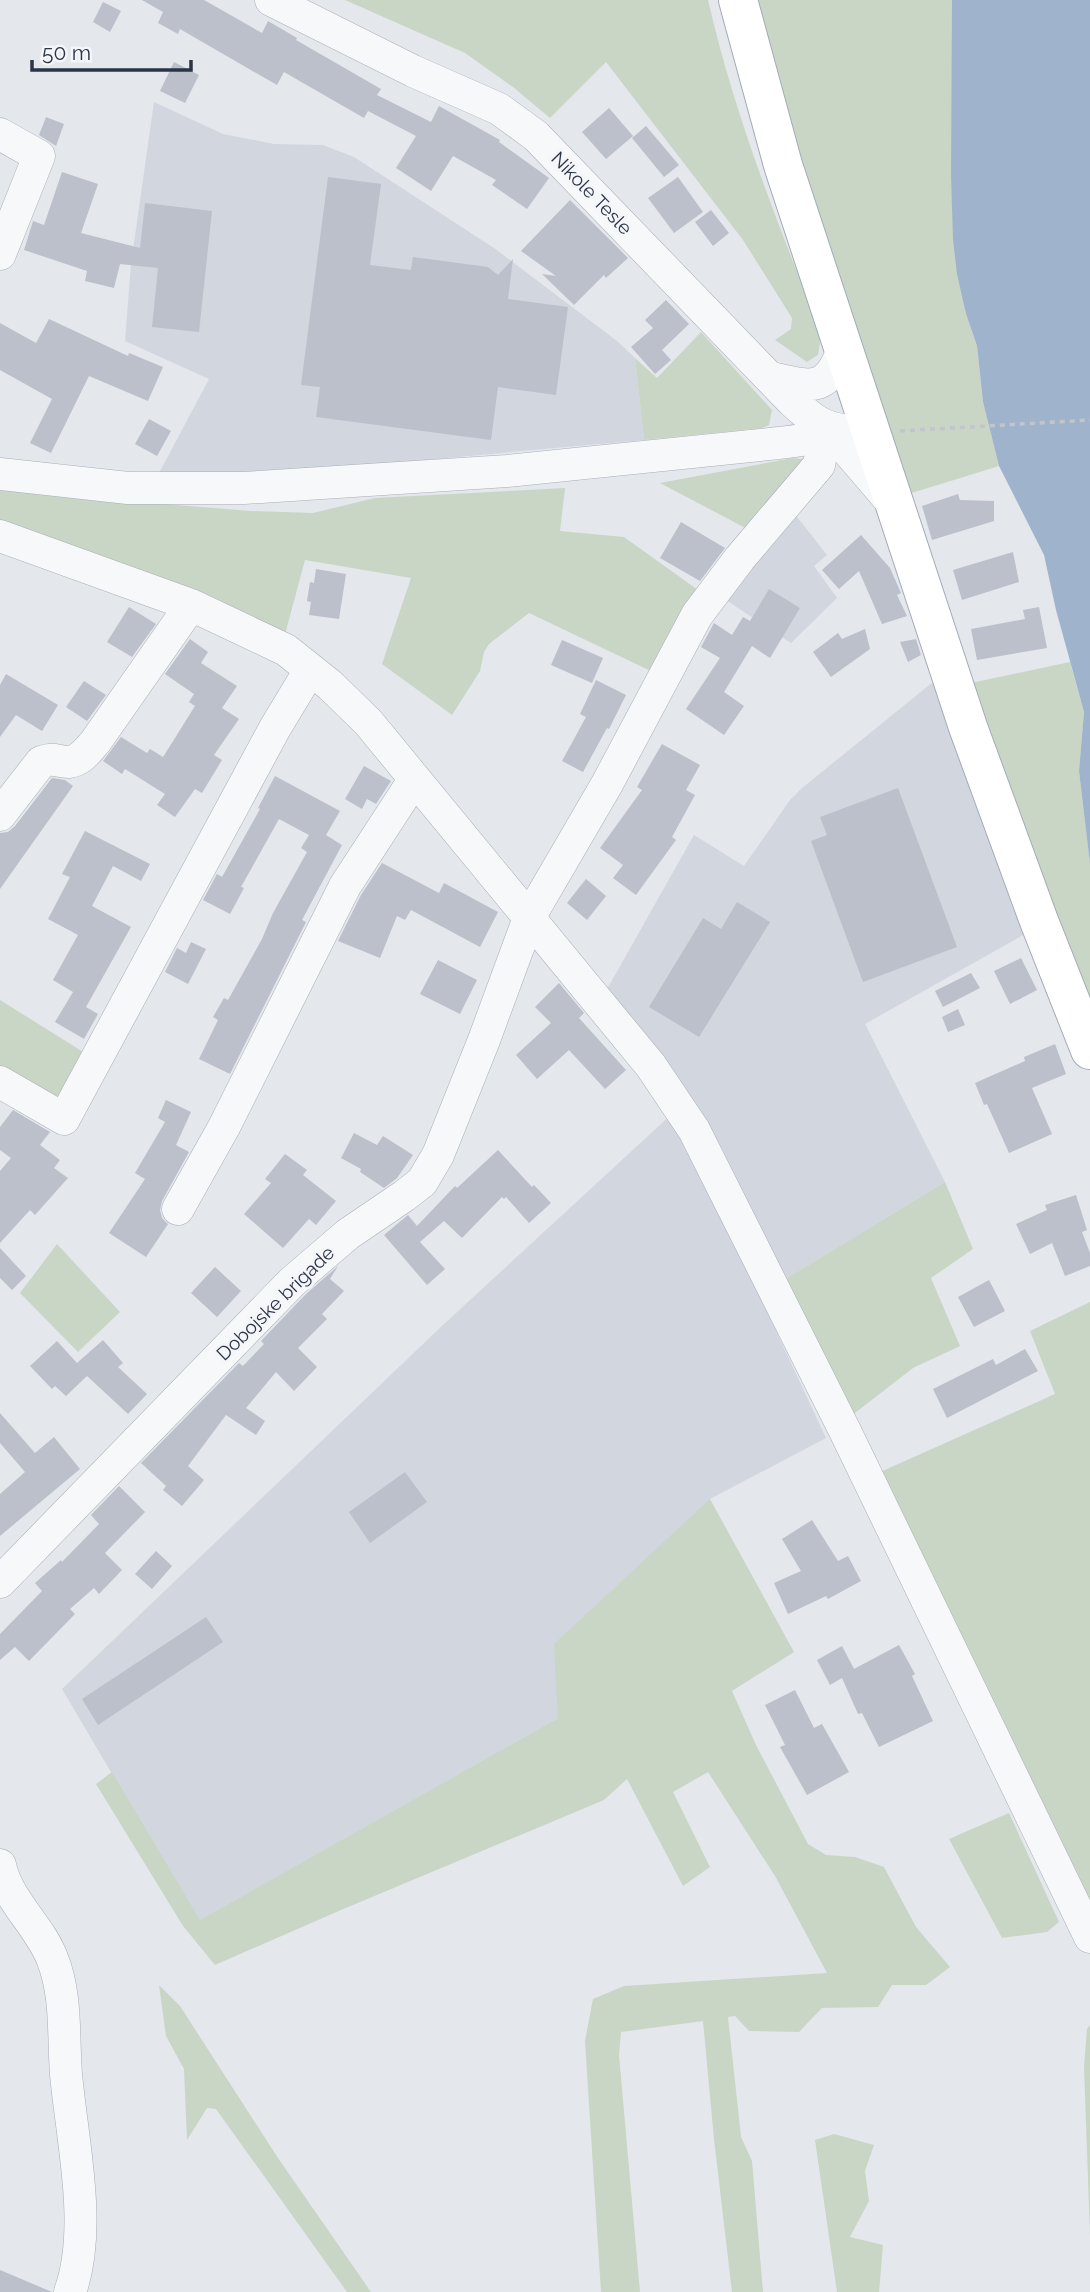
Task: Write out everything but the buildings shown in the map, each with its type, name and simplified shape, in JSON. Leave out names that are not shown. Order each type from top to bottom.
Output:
[{"type":"main road","points":[[738,0],[783,165],[968,727],[1039,921],[1090,1050]]},
{"type":"street","name":"Nikole Tesle","points":[[271,0],[413,71],[499,109],[536,136],[771,379],[827,431],[875,481],[897,511]]},
{"type":"street","points":[[0,134],[39,156],[0,254]]},
{"type":"street","points":[[771,379],[799,384],[822,382],[837,366],[844,348]]},
{"type":"street","points":[[0,474],[128,488],[256,488],[507,471],[799,441],[827,431],[871,433]]},
{"type":"street","name":"Dobojske brigade","points":[[0,1582],[292,1282],[348,1234],[422,1182],[438,1155],[529,918],[607,784],[697,615],[740,558],[819,465],[827,431]]},
{"type":"street","points":[[0,536],[191,605],[286,650],[330,685],[368,722],[651,1066],[694,1130],[845,1431],[1090,1937]]},
{"type":"street","points":[[0,815],[41,762],[51,758],[67,762],[82,757],[191,605]]},
{"type":"street","points":[[0,1082],[64,1119],[275,728],[310,670]]},
{"type":"street","points":[[178,1209],[224,1127],[345,886],[414,780]]},
{"type":"street","points":[[0,1865],[9,1888],[46,1944],[60,1984],[80,2204],[77,2272],[70,2292]]},
{"type":"path","points":[[871,433],[1090,420]]},
{"type":"shaded area","points":[[154,102],[223,134],[274,144],[323,145],[354,157],[494,248],[617,341],[635,358],[644,440],[281,473],[158,475],[209,379],[125,341],[131,264]]},
{"type":"shaded area","points":[[794,513],[827,555],[814,566],[837,598],[791,643],[720,596]]},
{"type":"shaded area","points":[[938,678],[1025,934],[865,1024],[945,1182],[782,1281],[722,1148],[606,991],[694,835],[744,866],[790,800],[802,788]]},
{"type":"shaded area","points":[[674,1112],[826,1438],[710,1499],[558,1718],[199,1921],[62,1689],[443,1325]]},
{"type":"green space","points":[[345,0],[708,0],[743,125],[819,327],[818,355],[807,362],[775,340],[791,329],[792,318],[743,240],[606,62],[550,118],[513,87],[465,53]]},
{"type":"green space","points":[[758,0],[952,0],[953,240],[966,314],[977,346],[983,402],[999,466],[902,496],[803,167]]},
{"type":"green space","points":[[701,332],[772,410],[769,425],[762,428],[644,440],[635,358],[657,378]]},
{"type":"green space","points":[[793,458],[802,459],[803,468],[753,532],[660,483]]},
{"type":"green space","points":[[565,488],[560,531],[624,537],[705,595],[655,673],[529,613],[489,644],[484,652],[480,671],[452,715],[382,664],[411,578],[305,560],[284,638],[219,600],[0,526],[0,489],[251,511],[313,513],[375,498]]},
{"type":"green space","points":[[1070,662],[1084,712],[1079,771],[1090,864],[1090,1005],[966,684]]},
{"type":"green space","points":[[0,1000],[88,1055],[59,1104],[0,1069]]},
{"type":"green space","points":[[945,1182],[973,1249],[931,1278],[960,1346],[913,1368],[851,1416],[782,1281]]},
{"type":"green space","points":[[57,1244],[120,1312],[78,1352],[20,1293]]},
{"type":"green space","points":[[1090,1302],[1090,1911],[878,1473],[1055,1394],[1030,1331]]},
{"type":"green space","points":[[710,1499],[794,1652],[732,1691],[756,1745],[808,1844],[826,1855],[855,1857],[884,1867],[916,1927],[950,1967],[926,1985],[892,1985],[878,2007],[822,2008],[799,2032],[749,2031],[735,2016],[728,2017],[741,2137],[752,2161],[763,2292],[732,2292],[703,2021],[621,2032],[619,2055],[640,2292],[601,2292],[585,2041],[593,1999],[624,1986],[827,1973],[775,1876],[708,1772],[673,1792],[710,1867],[683,1886],[627,1779],[604,1800],[215,1965],[183,1926],[96,1784],[112,1772],[200,1920],[558,1718],[554,1644]]},
{"type":"green space","points":[[1009,1813],[1059,1922],[1047,1932],[1002,1938],[949,1839]]},
{"type":"green space","points":[[159,1985],[180,2006],[278,2158],[371,2292],[347,2292],[216,2109],[207,2108],[187,2140],[184,2069],[166,2036]]},
{"type":"green space","points":[[1090,2025],[1090,2236],[1084,2066],[1087,2029]]},
{"type":"green space","points":[[834,2134],[874,2145],[865,2171],[869,2201],[850,2237],[883,2245],[879,2292],[837,2292],[815,2140]]},
{"type":"water","points":[[952,0],[1090,0],[1090,864],[1079,771],[1084,712],[1044,555],[999,466],[983,402],[977,346],[957,274],[951,175]]}]
